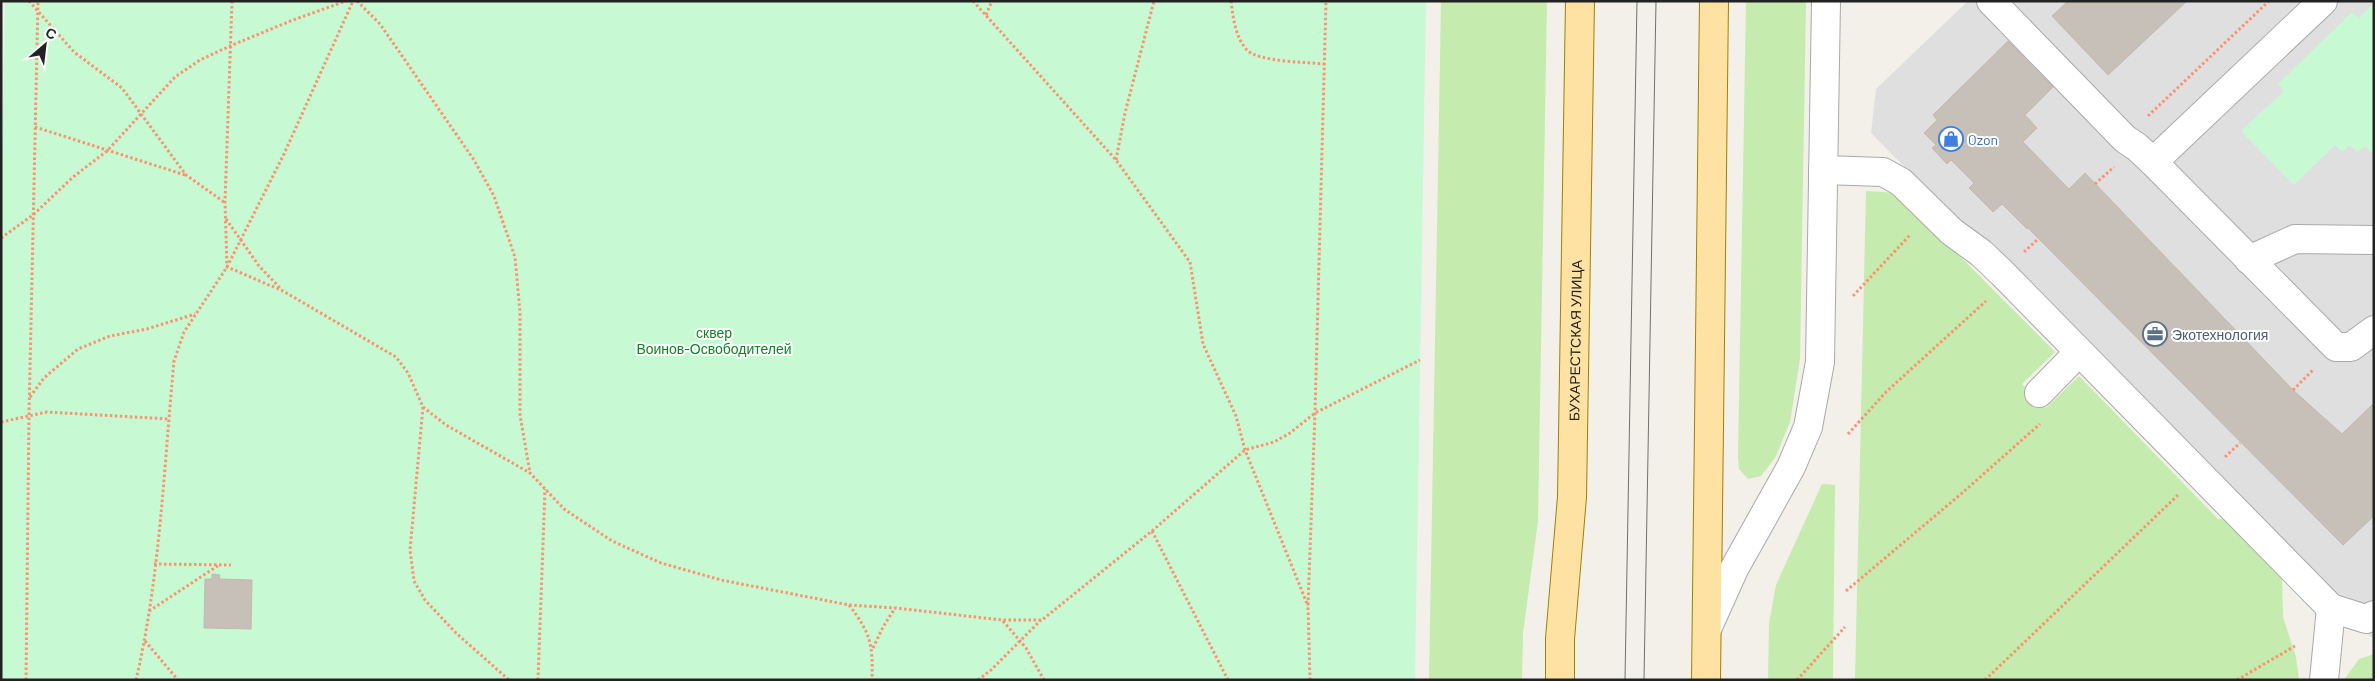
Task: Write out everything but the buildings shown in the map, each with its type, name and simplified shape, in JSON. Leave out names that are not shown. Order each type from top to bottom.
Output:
[{"type":"main road","name":"БУХАРЕСТСКАЯ УЛИЦА","points":[[1560,680],[1560,639],[1572,497],[1580,1]]},
{"type":"main road","points":[[1706,680],[1714,1]]},
{"type":"street","points":[[1707,629],[1734,568],[1791,467],[1808,427],[1820,362],[1826,1]]},
{"type":"street","points":[[1990,1],[2124,139],[2137,147],[2153,162],[2336,347],[2351,347],[2374,330]]},
{"type":"street","points":[[2153,162],[2323,1]]},
{"type":"street","points":[[1823,170],[1883,172],[1901,182],[1952,232],[1981,253],[2331,608],[2371,619]]},
{"type":"street","points":[[2249,260],[2294,239],[2374,240]]},
{"type":"street","points":[[2038,393],[2079,352]]},
{"type":"street","points":[[2324,680],[2331,608]]},
{"type":"path","points":[[29,1],[74,52],[122,88],[186,176]]},
{"type":"path","points":[[27,679],[29,398],[38,1]]},
{"type":"path","points":[[227,267],[225,202],[232,1]]},
{"type":"path","points":[[1,238],[33,215],[107,150],[175,77],[200,60],[230,46],[346,1]]},
{"type":"path","points":[[136,680],[145,641],[149,612],[174,361],[184,332],[227,267],[284,154],[353,1]]},
{"type":"path","points":[[357,1],[385,32],[474,160],[494,196],[515,257],[520,312],[520,415],[530,473]]},
{"type":"path","points":[[973,1],[1116,160],[1190,262],[1203,344],[1236,416],[1245,450],[1308,606]]},
{"type":"path","points":[[986,15],[992,1]]},
{"type":"path","points":[[1116,160],[1125,113],[1154,1]]},
{"type":"path","points":[[1231,1],[1234,25],[1247,50],[1265,58],[1324,64]]},
{"type":"path","points":[[1310,680],[1308,606],[1326,1]]},
{"type":"path","points":[[2124,139],[2269,1]]},
{"type":"path","points":[[35,127],[186,176],[225,202]]},
{"type":"path","points":[[1851,299],[1931,211]]},
{"type":"path","points":[[225,218],[259,266],[283,291]]},
{"type":"path","points":[[227,267],[283,291],[396,357],[408,373],[423,407],[446,425],[530,473],[564,509],[612,541],[661,563],[721,580],[849,605],[896,608],[1002,620],[1042,620]]},
{"type":"path","points":[[1848,434],[1886,392],[2009,281]]},
{"type":"path","points":[[29,398],[44,378],[78,348],[110,336],[196,314]]},
{"type":"path","points":[[978,680],[991,670],[1020,639],[1042,620],[1152,531],[1245,450],[1274,442],[1290,433],[1315,413],[1420,360]]},
{"type":"path","points":[[423,407],[410,550],[414,581],[425,600],[456,633],[509,680]]},
{"type":"path","points":[[1,422],[47,412],[87,413],[169,420]]},
{"type":"path","points":[[1846,590],[1961,494],[2041,423]]},
{"type":"path","points":[[1985,680],[2199,474]]},
{"type":"path","points":[[538,680],[545,489]]},
{"type":"path","points":[[1152,531],[1228,680]]},
{"type":"path","points":[[154,564],[231,564]]},
{"type":"path","points":[[149,612],[219,565]]},
{"type":"path","points":[[849,605],[862,622],[873,649]]},
{"type":"path","points":[[872,680],[873,649],[883,628],[896,608]]},
{"type":"path","points":[[1002,620],[1020,639],[1044,680]]},
{"type":"path","points":[[1798,680],[1845,627]]},
{"type":"path","points":[[145,641],[178,680]]},
{"type":"path","points":[[2237,680],[2300,643]]},
{"type":"shaded area","points":[[1968,1],[2374,1],[2374,640],[1871,133],[1876,89]]},
{"type":"green space","name":"сквер Воинов-Освободителей","points":[[5,1],[1426,1],[1415,680],[1,680],[1,217]],"holes":[[[212,575],[219,575],[219,579],[252,580],[251,629],[204,628],[205,579],[212,579]]]},
{"type":"green space","points":[[1441,1],[1547,1],[1538,521],[1523,633],[1522,680],[1429,680]]},
{"type":"green space","points":[[1746,1],[1806,1],[1800,359],[1790,422],[1775,458],[1761,476],[1748,479],[1739,469],[1738,457]]},
{"type":"green space","points":[[2374,3],[2374,151],[2372,153],[2365,146],[2357,152],[2350,145],[2342,152],[2335,145],[2294,185],[2241,131],[2284,91],[2278,84],[2352,12],[2359,18]]},
{"type":"green space","points":[[1866,191],[1897,193],[2055,352],[2022,384],[2046,408],[2079,376],[2218,519],[2229,519],[2282,575],[2283,617],[2296,657],[2299,680],[1855,680]]},
{"type":"green space","points":[[1822,484],[1835,485],[1833,680],[1768,680],[1769,623],[1776,585]]},
{"type":"green space","points":[[2374,654],[2374,680],[2344,680],[2359,659]]},
{"type":"tram line","points":[[1625,680],[1637,1]]},
{"type":"tram line","points":[[1644,680],[1656,1]]},
{"type":"place","name":"Ozon","points":[[1951,139]]},
{"type":"place","name":"Экотехнология","points":[[2155,334]]}]
